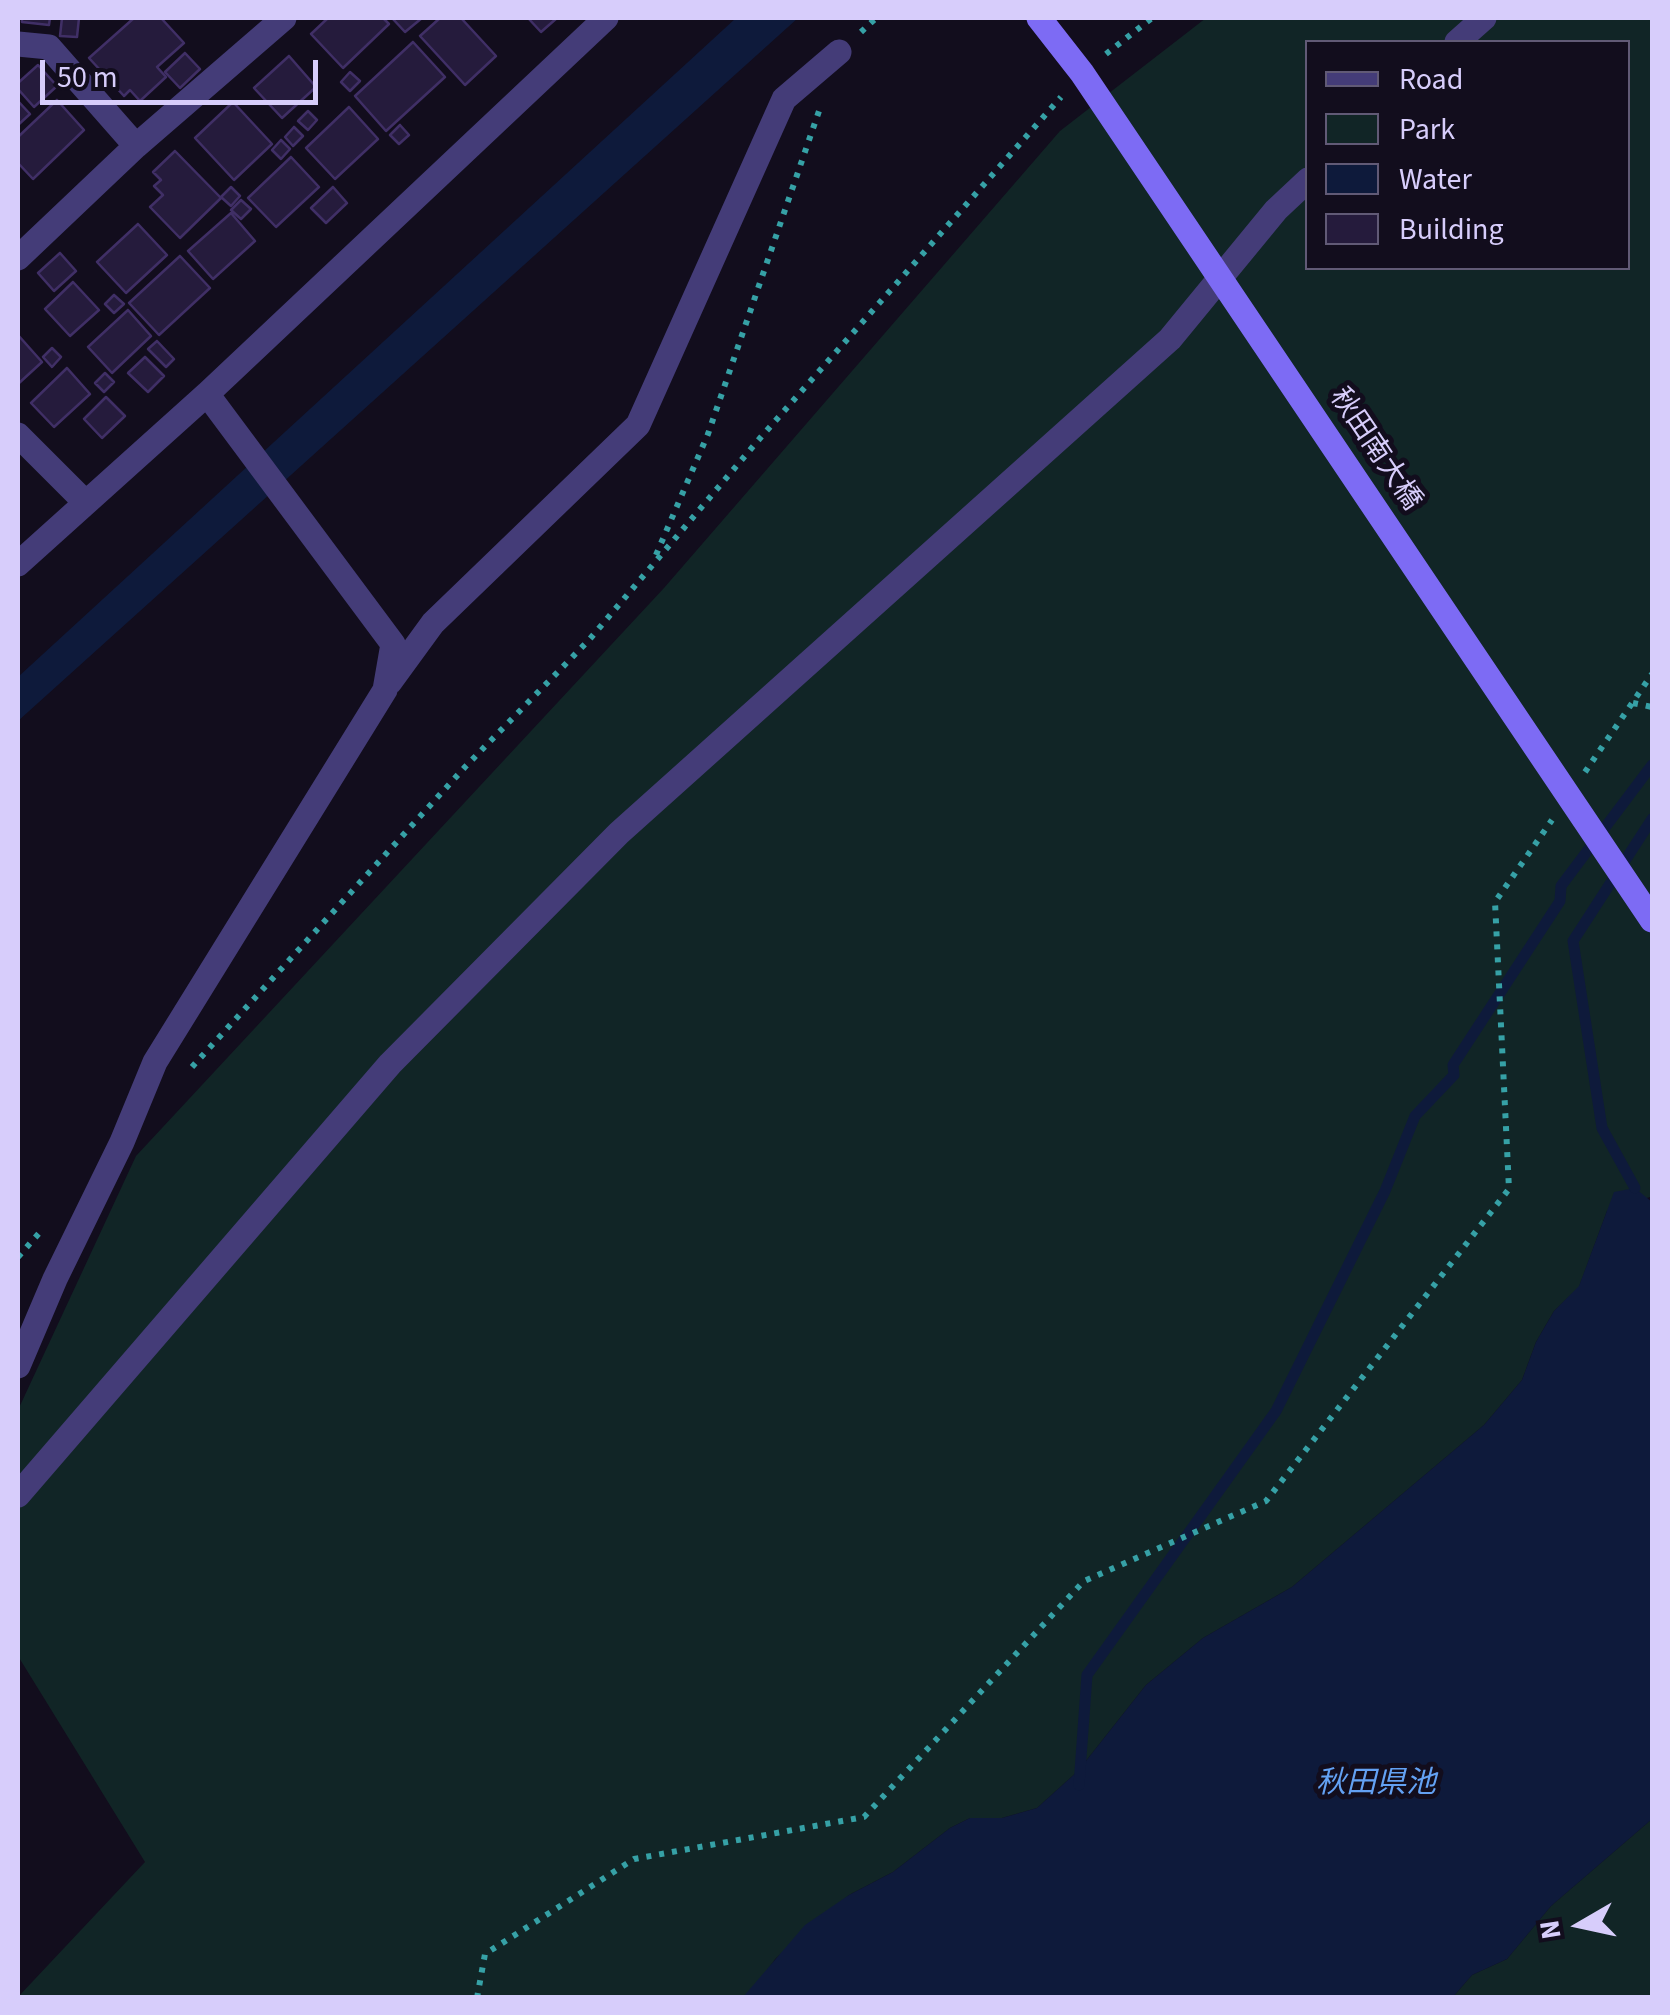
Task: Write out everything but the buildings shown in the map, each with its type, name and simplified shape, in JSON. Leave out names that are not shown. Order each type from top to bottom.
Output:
[{"type":"street","points":[[18,258],[136,146],[284,18]]},
{"type":"street","points":[[18,564],[85,502],[213,402],[606,18]]},
{"type":"street","name":"秋田南大橋","points":[[1039,18],[1082,73],[1652,920]]},
{"type":"street","points":[[1459,40],[1484,18]]},
{"type":"street","points":[[18,44],[49,48],[136,146]]},
{"type":"street","points":[[18,1366],[155,1062],[385,690],[433,623],[638,425],[784,99],[840,52]]},
{"type":"street","points":[[18,1495],[390,1064],[620,833],[1170,339],[1276,210],[1305,183]]},
{"type":"street","points":[[213,402],[393,644],[385,690]]},
{"type":"street","points":[[18,434],[85,502]]},
{"type":"path","points":[[840,52],[876,18]]},
{"type":"path","points":[[188,1070],[464,766],[589,640],[654,560],[1082,73],[1152,18]]},
{"type":"path","points":[[654,560],[708,434],[821,106]]},
{"type":"path","points":[[1580,780],[1652,674]]},
{"type":"path","points":[[1633,702],[1652,706]]},
{"type":"path","points":[[478,1998],[485,1954],[634,1858],[864,1817],[1084,1581],[1266,1500],[1509,1189],[1495,902],[1558,810]]},
{"type":"green space","points":[[1206,18],[1652,18],[1652,1202],[1650,1197],[1607,1211],[1579,1287],[1554,1311],[1536,1342],[1522,1380],[1484,1425],[1292,1587],[1203,1638],[1146,1685],[1078,1771],[1037,1808],[1002,1818],[970,1818],[950,1828],[893,1872],[849,1895],[776,1958],[748,1996],[18,1997],[145,1862],[18,1656],[18,1410],[136,1156],[664,588],[1060,131]]},
{"type":"green space","points":[[1652,1819],[1652,1997],[1452,1998],[1472,1975],[1507,1959],[1551,1906]]},
{"type":"water","points":[[736,18],[798,18],[18,721],[18,677]]},
{"type":"water","name":"秋田県池","points":[[1635,1188],[1652,1202],[1652,1819],[1551,1906],[1507,1959],[1472,1975],[1452,1998],[743,1997],[805,1925],[893,1872],[950,1828],[970,1818],[1002,1818],[1037,1808],[1078,1771],[1146,1685],[1203,1638],[1292,1587],[1484,1425],[1522,1380],[1536,1342],[1554,1311],[1579,1286],[1614,1192]]},
{"type":"waterway","points":[[1079,1785],[1087,1675],[1276,1411],[1385,1191],[1415,1116],[1454,1075],[1453,1065],[1560,901],[1561,886],[1652,765]]},
{"type":"waterway","points":[[1635,1188],[1602,1128],[1573,941],[1652,819]]}]
